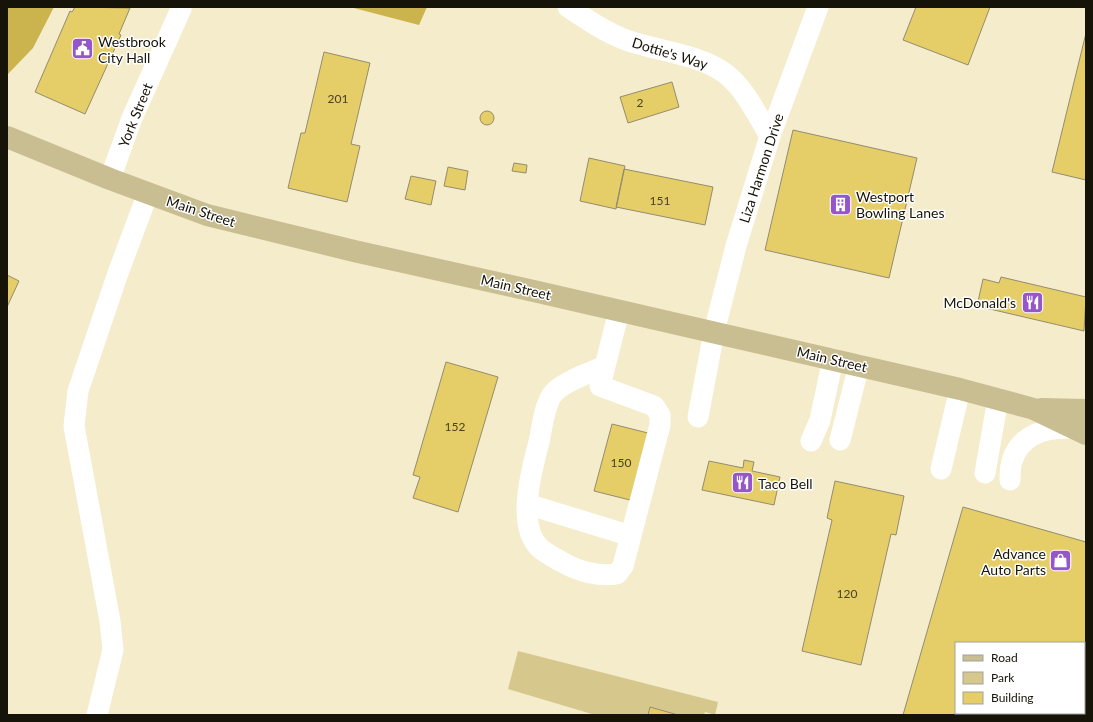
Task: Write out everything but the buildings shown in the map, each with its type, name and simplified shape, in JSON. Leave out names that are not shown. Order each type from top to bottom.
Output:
[{"type":"main road","name":"Main Street","points":[[7,137],[110,179],[207,215],[268,231],[960,389],[1034,409],[1079,431]]},
{"type":"main road","name":"Main Street","points":[[1034,409],[1086,410]]},
{"type":"street","name":"Dottie's Way","points":[[568,7],[594,25],[626,40],[710,64],[726,74],[742,89],[770,136]]},
{"type":"street","name":"Liza Harmon Drive","points":[[698,417],[714,332],[736,246],[770,136],[818,7]]},
{"type":"street","name":"York Street","points":[[110,179],[132,118],[181,9]]},
{"type":"street","points":[[97,715],[113,650],[110,621],[74,426],[78,391],[118,273],[148,193]]},
{"type":"street","points":[[605,366],[562,386],[552,395],[532,472],[527,504],[530,533],[540,548],[570,566],[605,576],[616,574],[623,566],[660,425],[660,415],[654,406],[600,386],[619,311]]},
{"type":"street","points":[[812,441],[820,420],[833,359]]},
{"type":"street","points":[[840,440],[859,365]]},
{"type":"street","points":[[941,469],[960,389]]},
{"type":"street","points":[[985,473],[998,399]]},
{"type":"street","points":[[1010,480],[1012,461],[1020,444],[1035,433],[1062,427],[1079,431]]},
{"type":"street","points":[[527,504],[631,536]]},
{"type":"green space","points":[[518,651],[718,702],[715,715],[705,712],[704,715],[678,715],[650,707],[648,715],[595,715],[508,689]]},
{"type":"shaded area","points":[[7,7],[54,7],[33,48],[7,75]]},
{"type":"shaded area","points":[[350,7],[427,7],[419,25]]},
{"type":"place","name":"Westbrook City Hall","points":[[83,49]]},
{"type":"place","name":"Westport Bowling Lanes","points":[[841,204]]},
{"type":"place","name":"McDonald's","points":[[1032,302]]},
{"type":"place","name":"Taco Bell","points":[[743,483]]},
{"type":"place","name":"Advance Auto Parts","points":[[1061,561]]}]
